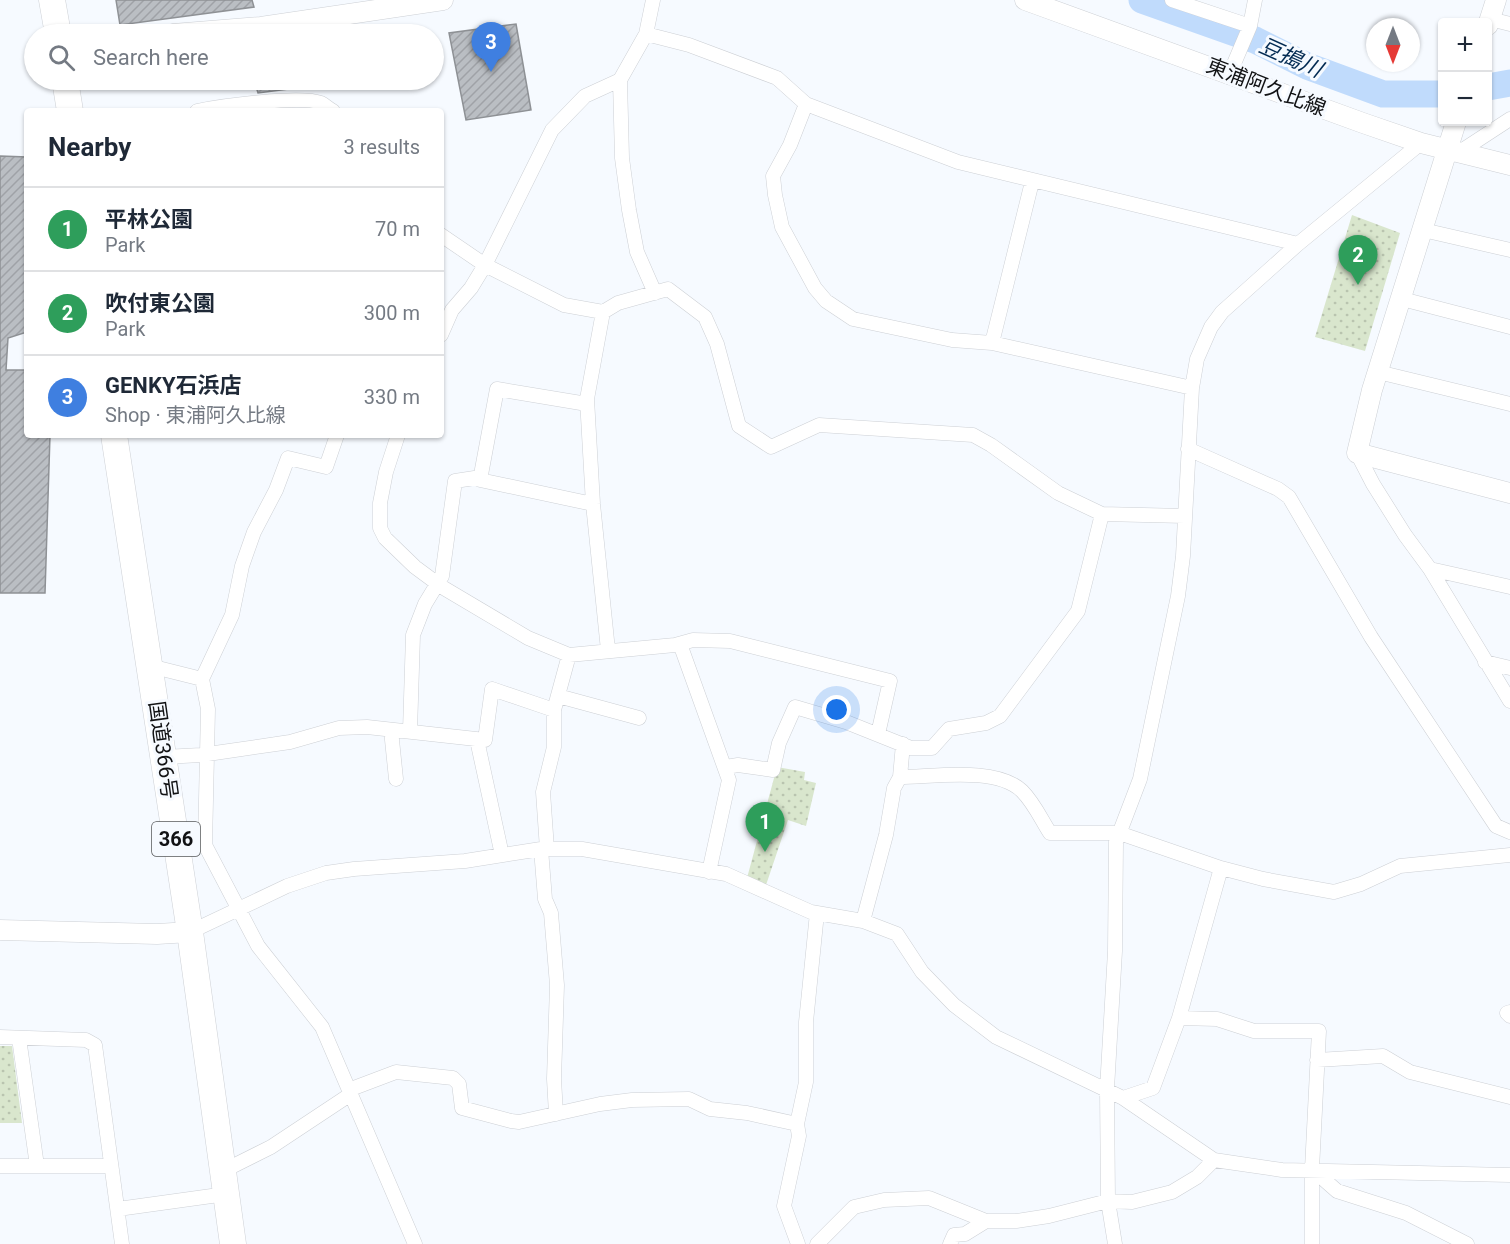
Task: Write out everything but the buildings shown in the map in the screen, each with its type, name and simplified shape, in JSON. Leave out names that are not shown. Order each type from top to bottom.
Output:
[{"type":"highway","points":[[52,0],[56,24]]},
{"type":"highway","points":[[66,90],[69,108]]},
{"type":"highway","name":"国道366号","points":[[114,438],[190,932],[232,1244]]},
{"type":"main road","points":[[281,24],[443,0]]},
{"type":"main road","name":"東浦阿久比線","points":[[1025,0],[1232,68],[1421,143],[1452,148],[1510,165]]},
{"type":"main road","points":[[1490,18],[1496,0]]},
{"type":"main road","points":[[1455,126],[1452,148],[1423,230],[1378,372],[1357,453],[1510,493]]},
{"type":"main road","points":[[0,930],[157,934],[190,932]]},
{"type":"street","points":[[653,0],[646,34],[620,80],[622,158],[629,210],[637,252],[655,293]]},
{"type":"street","points":[[1172,0],[1250,26]]},
{"type":"street","points":[[1232,68],[1250,26],[1255,0]]},
{"type":"street","points":[[1492,22],[1510,24]]},
{"type":"street","points":[[646,34],[689,45],[777,78],[806,104],[958,162],[1032,182],[1298,244]]},
{"type":"street","points":[[444,328],[452,310],[471,288],[485,265],[552,130],[585,96],[620,80]]},
{"type":"street","points":[[209,108],[303,100],[320,103],[328,108]]},
{"type":"street","points":[[806,104],[790,146],[773,176],[783,227],[815,288],[826,301],[853,319],[952,340],[992,343],[1192,388]]},
{"type":"street","points":[[1452,148],[1510,119]]},
{"type":"street","points":[[1115,1244],[1108,1201],[1107,1089],[1115,951],[1116,842],[1140,779],[1178,596],[1192,388],[1197,359],[1211,327],[1222,312],[1298,244],[1421,143]]},
{"type":"street","points":[[992,343],[1032,182]]},
{"type":"street","points":[[1423,230],[1510,250]]},
{"type":"street","points":[[444,237],[485,265],[564,305],[603,312],[618,303],[668,290],[705,317],[717,344],[739,426],[771,447],[819,425],[973,435],[991,445],[1058,493],[1102,514],[1185,516]]},
{"type":"street","points":[[1402,299],[1510,327]]},
{"type":"street","points":[[603,312],[587,404],[593,504],[608,650]]},
{"type":"street","points":[[1378,372],[1510,404]]},
{"type":"street","points":[[587,404],[497,389],[480,480],[593,504]]},
{"type":"street","points":[[336,438],[326,467],[288,458],[276,490],[254,532],[242,566],[232,615],[202,679],[208,709],[205,845],[258,946],[322,1027],[415,1244]]},
{"type":"street","points":[[397,438],[382,490],[380,528],[392,547],[436,583],[528,638],[569,654],[680,644],[693,640],[730,641],[890,681],[878,734]]},
{"type":"street","points":[[1188,449],[1278,489],[1289,497],[1371,637],[1496,826],[1510,832]]},
{"type":"street","points":[[1357,453],[1405,535],[1430,569],[1510,701]]},
{"type":"street","points":[[410,731],[413,635],[436,583],[442,576],[455,481],[481,477]]},
{"type":"street","points":[[726,767],[738,765],[773,770],[779,743],[795,707],[846,722],[911,748],[932,748],[949,729],[986,723],[1000,716],[1078,611],[1102,514]]},
{"type":"street","points":[[1430,569],[1510,587]]},
{"type":"street","points":[[680,644],[729,780],[709,872]]},
{"type":"street","points":[[556,1114],[554,1079],[557,985],[551,913],[545,898],[543,792],[554,747],[556,703],[569,654]]},
{"type":"street","points":[[1485,662],[1510,668]]},
{"type":"street","points":[[150,666],[202,679]]},
{"type":"street","points":[[164,757],[290,742],[339,728],[410,731],[485,740],[492,689],[639,718]]},
{"type":"street","points":[[391,730],[396,779]]},
{"type":"street","points":[[477,740],[502,855]]},
{"type":"street","points":[[863,921],[886,835],[894,788],[900,777],[903,744]]},
{"type":"street","points":[[900,777],[970,775],[990,777],[1020,789],[1032,802],[1050,833],[1119,833],[1221,868],[1263,879],[1334,892],[1361,884],[1400,866],[1510,855]]},
{"type":"street","points":[[190,932],[287,886],[326,873],[465,861],[544,849],[582,849],[709,872],[746,882],[817,913],[863,921],[897,934],[922,972],[954,1005],[996,1037],[1124,1098],[1214,1160],[1282,1170],[1510,1175]]},
{"type":"street","points":[[1124,1098],[1153,1088],[1179,1018],[1221,868]]},
{"type":"street","points":[[798,1244],[784,1206],[799,1136],[796,1124],[806,1082],[806,1022],[817,913]]},
{"type":"street","points":[[1179,1018],[1217,1019],[1254,1030],[1320,1030],[1312,1169],[1312,1244]]},
{"type":"street","points":[[0,1037],[93,1042],[96,1048],[122,1244]]},
{"type":"street","points":[[19,1038],[37,1166]]},
{"type":"street","points":[[1317,1060],[1383,1056],[1410,1072],[1510,1097]]},
{"type":"street","points":[[118,1209],[224,1182],[351,1092],[396,1072],[453,1078],[459,1084],[462,1108],[519,1122],[632,1100],[689,1099],[710,1109],[747,1113],[796,1124]]},
{"type":"street","points":[[817,1244],[854,1207],[884,1200],[929,1198],[986,1221],[1016,1221],[1049,1216],[1108,1201],[1132,1202],[1172,1192],[1197,1177],[1214,1160]]},
{"type":"street","points":[[0,1166],[111,1166]]},
{"type":"street","points":[[1312,1169],[1337,1191],[1406,1213],[1467,1244]]},
{"type":"street","points":[[950,1244],[954,1235],[965,1233],[986,1221]]},
{"type":"green space","points":[[1352,215],[1400,233],[1365,351],[1315,337]]},
{"type":"green space","points":[[777,767],[805,772],[804,780],[816,783],[806,826],[788,820],[766,885],[747,878]]},
{"type":"green space","points":[[0,1046],[12,1046],[22,1123],[0,1123]]},
{"type":"waterway","name":"豆搗川","points":[[1142,0],[1255,40],[1307,66],[1383,94],[1438,94]]},
{"type":"waterway","name":"豆搗川","points":[[1492,86],[1510,83]]},
{"type":"place","name":"GENKY石浜店","points":[[491,72]]},
{"type":"place","name":"吹付東公園","points":[[1358,285]]},
{"type":"place","name":"平林公園","points":[[765,852]]}]
